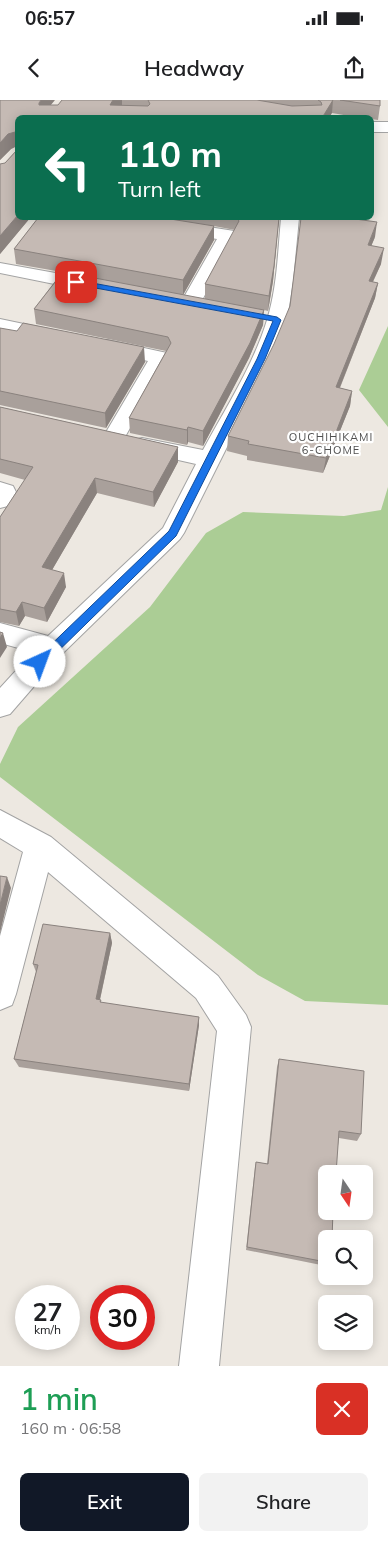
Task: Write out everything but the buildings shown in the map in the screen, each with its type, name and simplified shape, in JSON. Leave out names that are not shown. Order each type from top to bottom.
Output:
[{"type":"street","points":[[374,127],[388,127]]},
{"type":"street","points":[[133,220],[228,235],[190,304]]},
{"type":"street","points":[[0,706],[53,647],[172,533],[261,359],[268,318],[284,281],[290,220]]},
{"type":"street","points":[[4,263],[114,289]]},
{"type":"street","points":[[171,300],[209,307]]},
{"type":"street","points":[[0,325],[160,357],[104,437],[209,459]]},
{"type":"street","points":[[0,490],[6,492],[0,500]]},
{"type":"street","points":[[0,632],[53,647]]},
{"type":"street","points":[[0,823],[40,846],[207,987],[234,1027],[199,1366]]},
{"type":"street","points":[[0,994],[40,846]]},
{"type":"green space","points":[[388,326],[388,427],[359,390]]},
{"type":"green space","points":[[388,487],[388,1005],[305,1001],[258,975],[0,777],[0,764],[18,727],[150,607],[206,533],[243,512],[344,516],[381,510]]},
{"type":"district","name":"OUCHIHIKAMI 6-CHOME","points":[[331,443]]},
{"type":"route","points":[[40,662],[53,647],[172,533],[261,359],[277,320],[76,282]]}]
